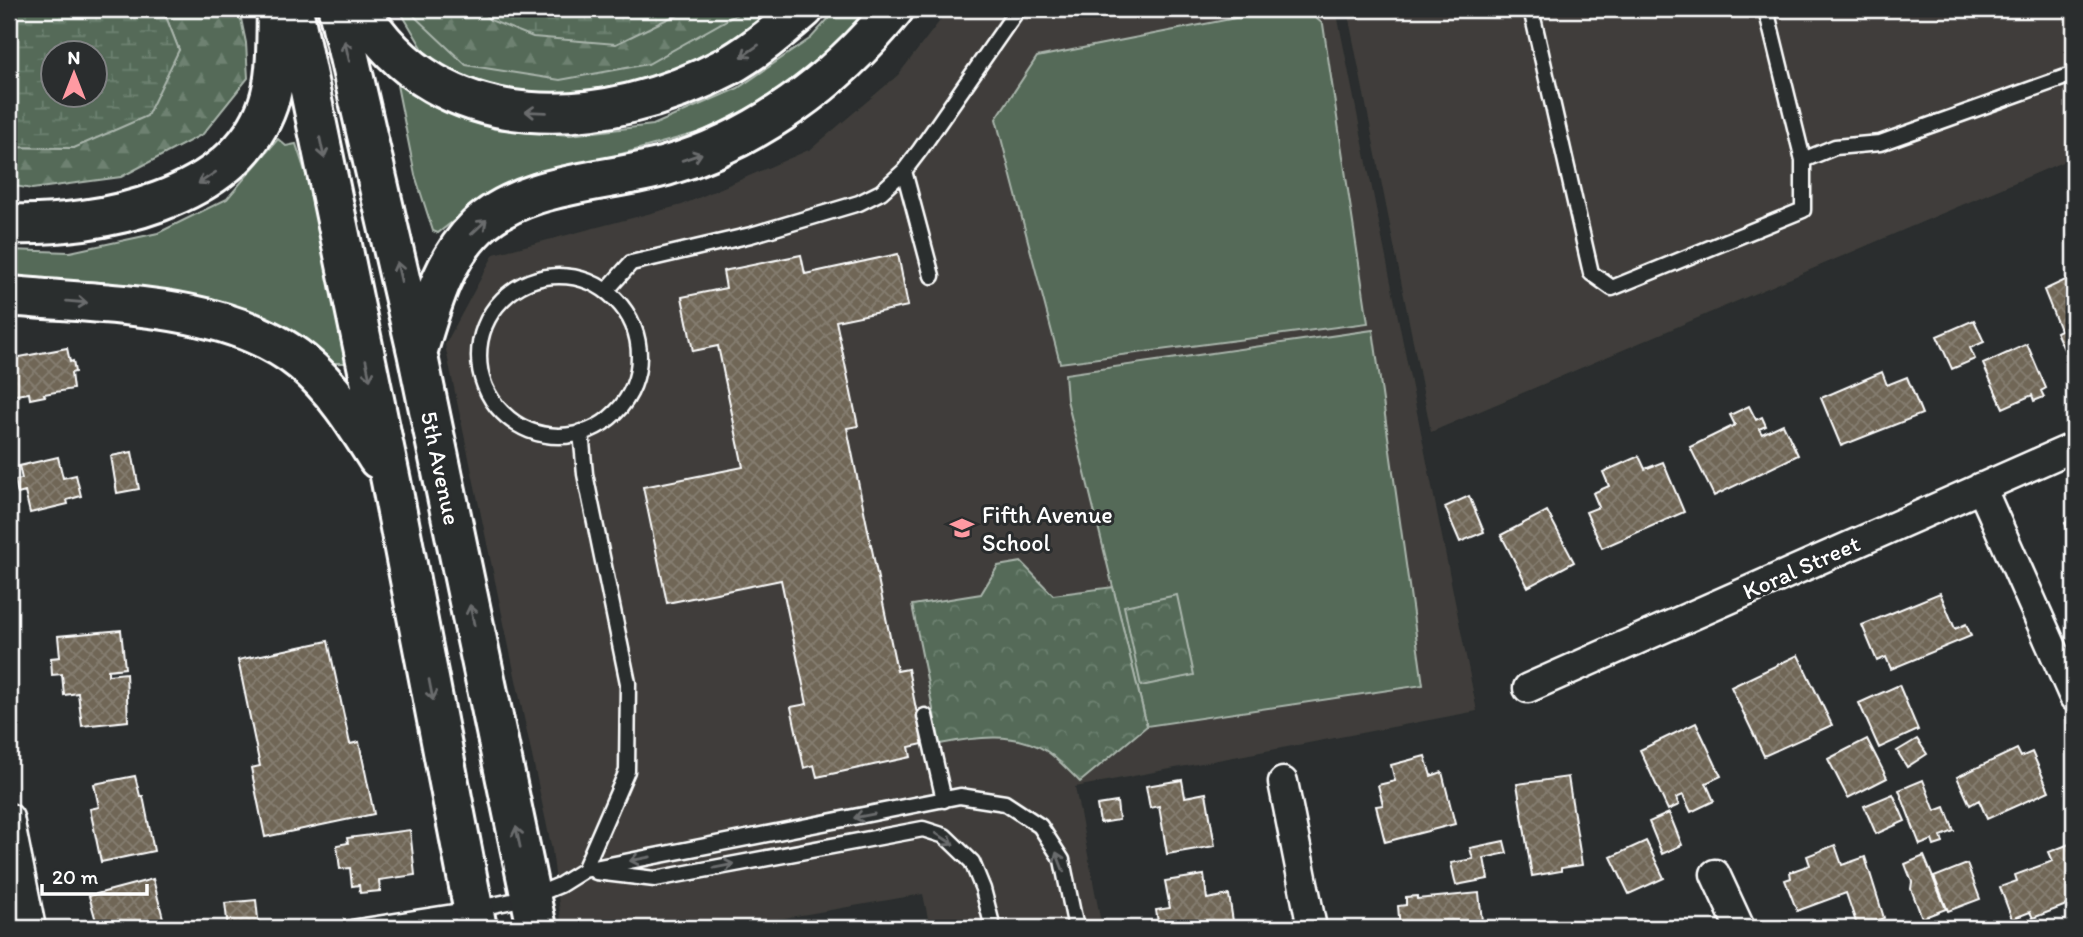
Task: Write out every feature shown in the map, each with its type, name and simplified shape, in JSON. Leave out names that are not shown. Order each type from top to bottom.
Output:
[{"type":"main road","points":[[9,224],[96,219],[132,210],[193,187],[232,159],[255,130],[268,104],[273,79],[277,9]]},
{"type":"main road","points":[[293,9],[391,481],[475,919]]},
{"type":"main road","name":"5th Avenue","points":[[338,9],[417,352],[534,913]]},
{"type":"main road","points":[[360,9],[399,59],[442,90],[508,111],[568,112],[629,104],[696,80],[729,65],[804,9]]},
{"type":"main road","points":[[417,352],[439,285],[452,261],[477,227],[494,213],[540,193],[667,166],[729,142],[783,111],[812,90],[863,44],[894,9]]},
{"type":"main road","points":[[9,296],[153,308],[192,315],[224,323],[274,345],[304,363],[339,400],[391,481]]},
{"type":"street","name":"Koral Street","points":[[1528,688],[2074,447]]},
{"type":"street","points":[[1981,487],[2074,697]]},
{"type":"street","points":[[1283,782],[1312,928]]},
{"type":"street","points":[[9,818],[31,928]]},
{"type":"street","points":[[1715,874],[1740,928]]},
{"type":"lane","points":[[607,290],[631,263],[751,235],[859,203],[881,192],[904,172],[1018,9]]},
{"type":"lane","points":[[1531,9],[1591,273],[1612,288],[1803,210],[1803,160],[1766,9]]},
{"type":"lane","points":[[1803,160],[1835,146],[1880,143],[2074,74]]},
{"type":"lane","points":[[904,172],[932,276]]},
{"type":"lane","points":[[565,275],[607,290],[626,311],[639,344],[640,365],[632,391],[615,414],[592,429],[581,432],[550,436],[524,428],[499,409],[486,390],[479,365],[479,345],[485,325],[499,303],[526,283],[565,275]]},
{"type":"lane","points":[[581,432],[585,474],[628,683],[626,771],[584,870]]},
{"type":"lane","points":[[925,716],[944,800]]},
{"type":"lane","points":[[352,928],[534,913],[560,885],[584,870],[960,796],[1005,803],[1040,826],[1062,860],[1076,928]]},
{"type":"lane","points":[[584,870],[655,879],[923,829],[945,836],[972,862],[983,889],[993,928]]},
{"type":"shaded area","name":"Fifth Avenue School","points":[[949,9],[1336,9],[1477,711],[1075,787],[1102,928],[930,928],[923,894],[727,928],[562,928],[552,850],[445,345],[494,254],[682,205],[811,149],[898,75]]},
{"type":"shaded area","points":[[1347,9],[2074,9],[2074,157],[1431,432]]},
{"type":"green space","points":[[9,9],[163,9],[179,50],[147,116],[74,148],[9,147]]},
{"type":"green space","points":[[163,9],[239,9],[246,43],[248,78],[203,134],[121,177],[32,189],[9,185],[9,147],[74,148],[179,50]]},
{"type":"green space","points":[[399,9],[779,9],[743,45],[665,85],[554,104],[480,98],[424,51]]},
{"type":"green space","points":[[412,9],[479,9],[490,20],[675,17],[688,9],[746,9],[648,64],[560,80],[466,65],[415,17]]},
{"type":"green space","points":[[479,9],[688,9],[616,44],[533,37],[490,20]]},
{"type":"green space","points":[[837,9],[868,9],[842,43],[786,89],[704,131],[603,159],[533,173],[488,194],[438,233],[433,231],[415,175],[396,80],[494,129],[570,135],[653,125],[738,88],[811,38]]},
{"type":"green space","points":[[1281,9],[1305,9],[1323,24],[1368,323],[1060,363],[996,119],[1037,57]]},
{"type":"green space","points":[[278,139],[286,146],[296,144],[315,202],[347,363],[328,363],[9,275],[9,250],[70,252],[158,233],[227,199]]},
{"type":"green space","points":[[1373,330],[1423,685],[1147,726],[1067,400],[1065,374]]},
{"type":"green space","points":[[1021,562],[1053,595],[1113,587],[1147,726],[1080,782],[1048,752],[1023,741],[981,738],[940,744],[912,605],[981,594],[998,566]]},
{"type":"green space","points":[[1177,595],[1194,675],[1141,686],[1124,606]]},
{"type":"building","points":[[898,254],[908,306],[836,321],[858,426],[847,428],[897,671],[908,669],[923,744],[909,747],[911,757],[817,777],[814,765],[804,768],[791,707],[807,704],[781,580],[667,603],[643,487],[743,467],[718,346],[693,351],[682,297],[726,288],[723,271],[801,255],[805,274]]},
{"type":"building","points":[[2074,276],[2074,371],[2056,332],[2060,330],[2044,290]]},
{"type":"building","points":[[1974,320],[1984,342],[1970,348],[1975,359],[1952,369],[1937,336]]},
{"type":"building","points":[[2027,344],[2046,388],[2041,391],[2044,397],[2034,401],[2032,395],[2003,408],[1983,364]]},
{"type":"building","points":[[67,348],[75,372],[71,373],[73,389],[30,399],[29,393],[9,396],[9,359]]},
{"type":"building","points":[[1882,372],[1887,385],[1907,377],[1922,414],[1841,446],[1821,398]]},
{"type":"building","points":[[1749,406],[1756,420],[1762,417],[1766,426],[1759,429],[1762,434],[1783,424],[1798,455],[1714,496],[1690,447],[1735,425],[1730,415]]},
{"type":"building","points":[[132,452],[139,489],[117,493],[111,456]]},
{"type":"building","points":[[1639,456],[1645,469],[1663,462],[1684,512],[1602,548],[1586,512],[1599,507],[1593,493],[1609,486],[1603,472]]},
{"type":"building","points":[[58,457],[63,478],[76,475],[81,496],[67,500],[68,504],[30,513],[25,492],[18,494],[15,480],[22,479],[19,466]]},
{"type":"building","points":[[1469,496],[1484,532],[1460,542],[1445,507]]},
{"type":"building","points":[[1547,511],[1574,562],[1528,587],[1501,535]]},
{"type":"building","points":[[2074,519],[2074,543],[2065,523]]},
{"type":"building","points":[[1940,593],[1955,629],[1966,624],[1971,636],[1891,669],[1886,657],[1877,661],[1862,625]]},
{"type":"building","points":[[121,630],[125,668],[108,670],[108,675],[126,673],[128,721],[82,726],[78,693],[64,695],[62,674],[52,675],[51,658],[60,657],[58,636]]},
{"type":"building","points":[[328,641],[350,744],[359,742],[374,814],[265,837],[251,768],[260,766],[238,660]]},
{"type":"building","points":[[1798,655],[1832,725],[1764,756],[1731,687]]},
{"type":"building","points":[[1899,685],[1918,730],[1879,748],[1859,703]]},
{"type":"building","points":[[1696,723],[1721,776],[1706,783],[1714,801],[1691,812],[1683,795],[1676,798],[1679,805],[1668,810],[1640,750]]},
{"type":"building","points":[[1867,739],[1887,778],[1848,798],[1828,759]]},
{"type":"building","points":[[1917,739],[1927,754],[1907,767],[1897,751]]},
{"type":"building","points":[[2017,749],[2021,757],[2032,752],[2049,791],[1987,819],[1979,800],[1970,805],[1957,777]]},
{"type":"building","points":[[1425,756],[1431,776],[1442,772],[1455,824],[1385,842],[1376,806],[1383,805],[1378,785],[1395,781],[1391,765]]},
{"type":"building","points":[[135,776],[140,796],[143,796],[154,851],[101,862],[90,809],[99,807],[94,784]]},
{"type":"building","points":[[1568,777],[1582,865],[1532,876],[1517,784]]},
{"type":"building","points":[[1182,780],[1185,797],[1206,793],[1215,846],[1167,854],[1159,806],[1150,808],[1146,786]]},
{"type":"building","points":[[1923,780],[1935,811],[1945,807],[1954,831],[1941,836],[1943,843],[1934,846],[1932,840],[1920,845],[1899,790]]},
{"type":"building","points":[[1893,794],[1905,821],[1876,834],[1864,806]]},
{"type":"building","points":[[1117,802],[1119,820],[1100,823],[1097,805]]},
{"type":"building","points":[[1669,813],[1682,845],[1662,854],[1649,822]]},
{"type":"building","points":[[410,830],[415,875],[379,880],[380,891],[360,893],[359,885],[352,886],[350,868],[340,869],[337,845],[348,843],[347,838]]},
{"type":"building","points":[[1504,841],[1507,853],[1484,858],[1488,879],[1456,885],[1451,863],[1473,859],[1470,848]]},
{"type":"building","points":[[1646,841],[1664,878],[1629,894],[1611,857]]},
{"type":"building","points":[[2072,843],[2074,902],[2033,918],[2030,912],[2012,919],[2000,887],[2017,881],[2015,875],[2053,861],[2049,852]]},
{"type":"building","points":[[1835,845],[1842,865],[1865,857],[1884,918],[1858,928],[1846,893],[1797,911],[1785,880],[1791,878],[1790,872],[1810,865],[1807,856]]},
{"type":"building","points":[[1924,856],[1946,909],[1922,918],[1905,864]]},
{"type":"building","points":[[1967,864],[1980,899],[1948,911],[1934,877]]},
{"type":"building","points":[[1204,875],[1207,899],[1229,895],[1234,928],[1159,928],[1156,910],[1170,908],[1165,881]]},
{"type":"building","points":[[153,879],[164,922],[138,928],[98,928],[89,896]]},
{"type":"building","points":[[1479,893],[1482,921],[1461,923],[1461,928],[1400,928],[1398,906],[1406,905],[1406,897],[1417,896],[1417,899]]},
{"type":"building","points":[[256,900],[259,928],[228,928],[225,903]]},
{"type":"place","name":"Fifth Avenue School","points":[[962,528]]}]
